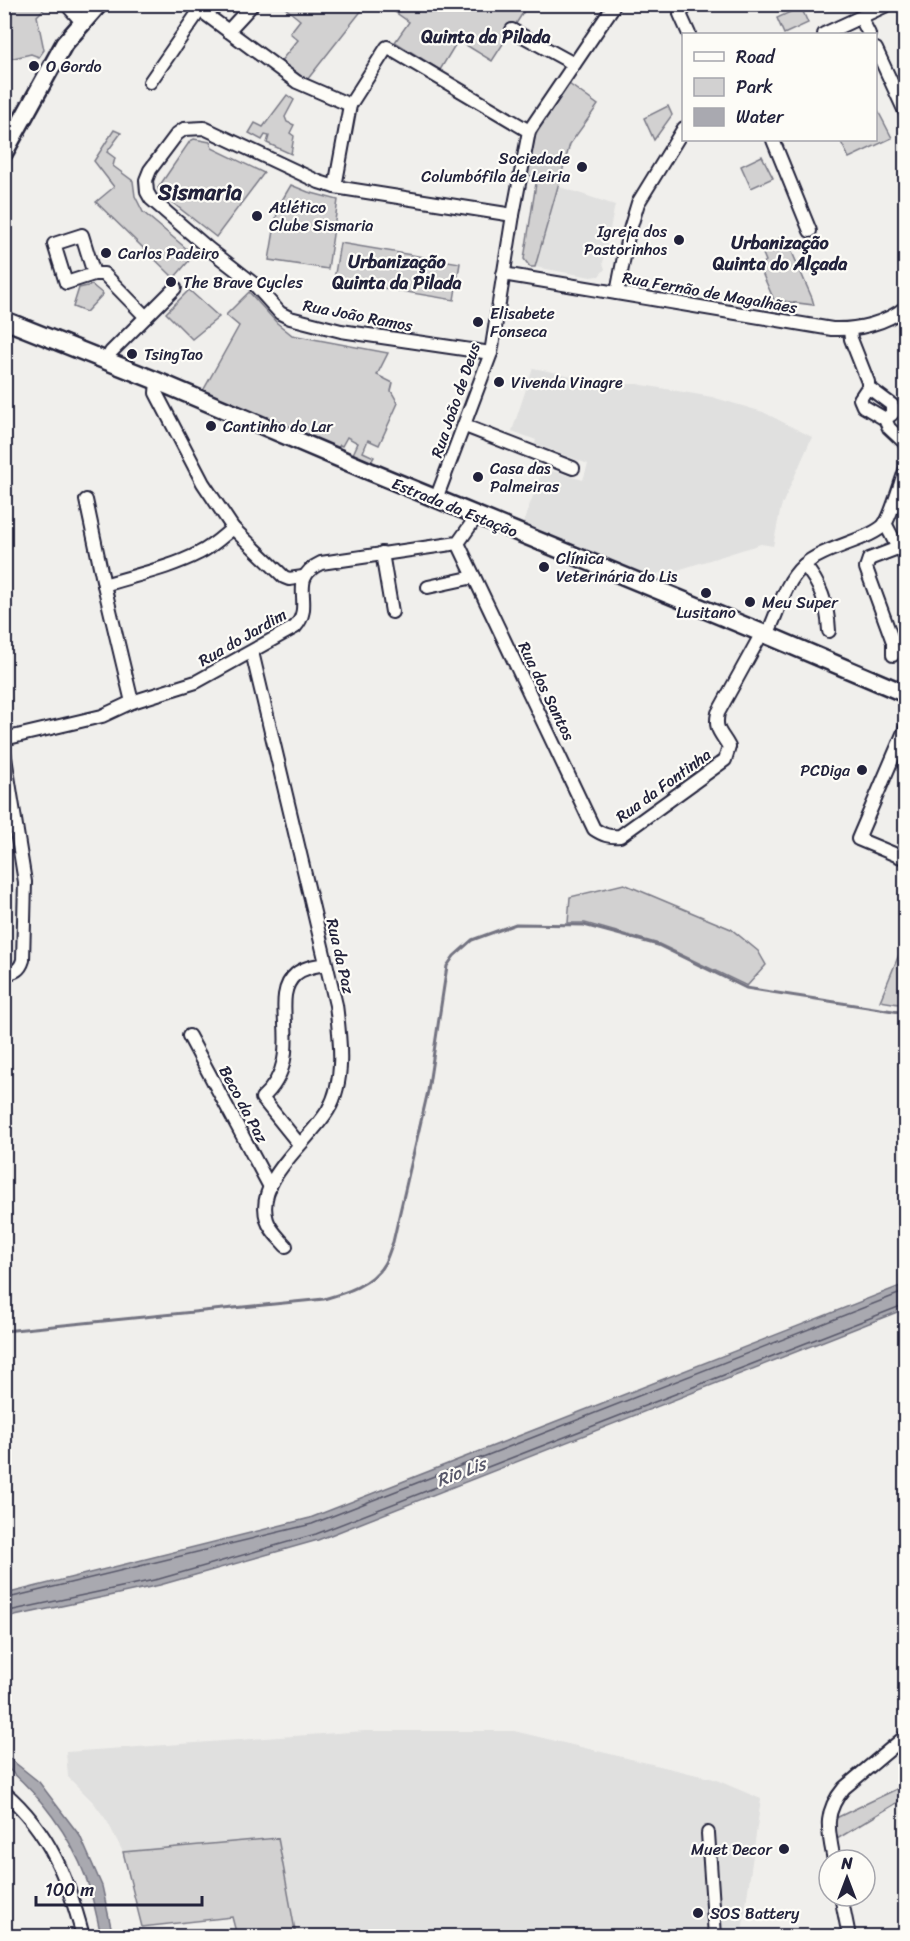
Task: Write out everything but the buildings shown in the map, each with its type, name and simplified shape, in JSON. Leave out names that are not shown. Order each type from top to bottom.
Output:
[{"type":"main road","points":[[5,152],[58,53],[99,4]]},
{"type":"main road","name":"Estrada da Estação","points":[[4,320],[158,381],[906,694]]},
{"type":"street","points":[[228,31],[253,4]]},
{"type":"street","points":[[334,187],[350,105],[387,47],[529,131],[615,4]]},
{"type":"street","points":[[687,4],[680,14],[689,33]]},
{"type":"street","points":[[826,33],[889,4]]},
{"type":"street","points":[[69,5],[82,22]]},
{"type":"street","points":[[150,82],[202,7],[228,31],[297,82],[350,105]]},
{"type":"street","points":[[861,18],[868,33]]},
{"type":"street","points":[[512,30],[574,64]]},
{"type":"street","points":[[877,51],[906,114]]},
{"type":"street","name":"Rua João Ramos","points":[[491,353],[340,331],[290,318],[272,305],[254,284],[151,199],[147,192],[146,180],[150,170],[177,134],[184,129],[204,128],[291,170],[334,187],[513,215]]},
{"type":"street","name":"Rua João de Deus","points":[[436,499],[491,353],[529,131]]},
{"type":"street","points":[[617,293],[628,236],[638,203],[682,131]]},
{"type":"street","points":[[773,141],[810,231]]},
{"type":"street","points":[[94,274],[104,274],[146,317]]},
{"type":"street","name":"Rua Fernão de Magalhães","points":[[503,274],[832,329],[850,330]]},
{"type":"street","points":[[107,360],[111,352],[175,288]]},
{"type":"street","points":[[895,413],[861,403],[861,395],[868,389],[868,382],[851,339],[850,330],[886,319],[906,307]]},
{"type":"street","points":[[158,381],[156,393],[203,483],[233,528],[284,577],[289,579],[303,577],[312,567],[321,563],[458,543],[477,516]]},
{"type":"street","points":[[868,389],[890,402],[895,413],[889,428],[906,444]]},
{"type":"street","points":[[465,426],[573,468]]},
{"type":"street","points":[[765,634],[792,580],[804,565],[821,554],[871,533],[887,519],[906,468]]},
{"type":"street","points":[[86,500],[132,702]]},
{"type":"street","points":[[887,519],[902,551],[869,559],[866,568],[893,642],[893,655]]},
{"type":"street","points":[[104,585],[174,564],[200,553],[233,528]]},
{"type":"street","name":"Rua dos Santos","points":[[458,543],[594,829],[611,837],[620,836]]},
{"type":"street","points":[[382,553],[392,612]]},
{"type":"street","points":[[804,565],[816,578],[828,615],[829,631]]},
{"type":"street","name":"Rua do Jardim","points":[[4,739],[102,716],[132,702],[196,682],[252,652],[298,624],[304,607],[303,577]]},
{"type":"street","points":[[428,587],[474,577]]},
{"type":"street","name":"Rua da Fontinha","points":[[620,836],[725,760],[729,747],[718,731],[716,724],[718,713],[765,634]]},
{"type":"street","name":"Rua da Paz","points":[[252,652],[336,1005],[339,1032],[339,1077],[328,1111],[299,1144],[270,1187],[266,1219],[286,1246]]},
{"type":"street","points":[[906,727],[858,839],[906,859]]},
{"type":"street","points":[[4,751],[20,840],[26,903],[21,968],[16,972],[4,974]]},
{"type":"street","points":[[299,1144],[262,1098],[272,1089],[285,1065],[287,1050],[284,1004],[289,983],[296,974],[307,968],[326,964]]},
{"type":"street","name":"Beco da Paz","points":[[189,1036],[270,1187]]},
{"type":"street","points":[[832,1848],[828,1825],[829,1814],[837,1796],[906,1736]]},
{"type":"street","points":[[4,1792],[35,1824],[59,1862],[67,1879],[83,1936]]},
{"type":"street","points":[[708,1833],[715,1936]]},
{"type":"street","points":[[843,1908],[849,1936]]},
{"type":"shaded area","points":[[557,186],[615,205],[603,263],[605,269],[599,276],[591,277],[535,267]]},
{"type":"shaded area","points":[[533,368],[611,384],[637,384],[712,397],[763,412],[812,437],[781,507],[773,546],[761,544],[668,573],[659,573],[650,579],[522,526],[543,468],[583,480],[588,464],[535,444],[536,440],[512,431]]},
{"type":"shaded area","points":[[365,1731],[514,1731],[714,1779],[761,1799],[742,1932],[726,1936],[296,1936],[278,1838],[123,1852],[107,1821],[94,1803],[68,1777],[66,1752]]},
{"type":"green space","points":[[5,4],[48,5],[37,16],[44,50],[39,57],[31,54],[5,60]]},
{"type":"green space","points":[[286,5],[366,5],[307,80],[279,63],[298,40],[290,33],[300,20],[284,7]]},
{"type":"green space","points":[[385,5],[528,5],[492,61],[458,40],[440,70],[395,42],[409,22]]},
{"type":"green space","points":[[801,7],[808,23],[784,33],[777,18]]},
{"type":"green space","points":[[569,84],[598,105],[570,144],[535,267],[530,267],[524,259],[537,177],[527,175],[535,137]]},
{"type":"green space","points":[[287,95],[294,100],[285,117],[287,122],[294,125],[290,133],[294,136],[291,154],[267,143],[269,136],[265,135],[262,140],[249,133],[255,123],[263,127]]},
{"type":"green space","points":[[668,106],[672,115],[654,140],[644,118]]},
{"type":"green space","points":[[877,109],[892,138],[849,158],[840,141],[877,141]]},
{"type":"green space","points":[[114,130],[121,133],[107,152],[115,158],[113,166],[133,181],[135,196],[143,212],[194,255],[174,278],[96,202],[114,187],[94,161]]},
{"type":"green space","points":[[194,139],[210,142],[212,148],[264,173],[216,237],[159,192],[158,188],[190,141]]},
{"type":"green space","points":[[762,156],[773,178],[751,188],[741,166]]},
{"type":"green space","points":[[291,185],[338,200],[328,269],[269,260],[278,207]]},
{"type":"green space","points":[[785,236],[814,305],[774,300],[759,266],[766,261],[760,247]]},
{"type":"green space","points":[[340,243],[460,263],[454,300],[334,280]]},
{"type":"green space","points":[[92,285],[103,294],[86,312],[73,307],[79,288]]},
{"type":"green space","points":[[189,290],[219,317],[192,339],[166,313]]},
{"type":"green space","points":[[249,292],[277,323],[292,335],[388,353],[377,375],[393,383],[391,391],[398,403],[379,445],[368,440],[363,452],[374,457],[371,462],[353,454],[358,443],[347,437],[342,446],[338,448],[203,391],[239,326],[226,315]]},
{"type":"green space","points":[[624,884],[731,929],[758,951],[766,965],[747,986],[659,944],[585,923],[568,923],[570,897]]},
{"type":"green space","points":[[905,940],[905,1005],[880,1001]]},
{"type":"green space","points":[[905,1785],[905,1798],[837,1839],[834,1819]]},
{"type":"green space","points":[[278,1838],[296,1936],[237,1936],[232,1917],[142,1927],[123,1852]]},
{"type":"water","name":"Rio Lis","points":[[905,1284],[905,1309],[318,1540],[160,1585],[5,1618],[5,1594],[310,1518]]},
{"type":"water","points":[[4,1754],[39,1782],[80,1836],[102,1886],[113,1936],[101,1936],[86,1878],[72,1846],[42,1803],[5,1766]]},
{"type":"waterway","points":[[4,1331],[324,1299],[349,1291],[373,1277],[385,1262],[393,1242],[428,1091],[447,966],[454,956],[472,940],[516,924],[584,925],[658,945],[746,988],[906,1013]]},
{"type":"place","name":"O Gordo","points":[[34,66]]},
{"type":"place","name":"Sociedade Columbófila de Leiria","points":[[582,167]]},
{"type":"place","name":"Atlético Clube Sismaria","points":[[257,216]]},
{"type":"place","name":"Igreja dos Pastorinhos","points":[[679,240]]},
{"type":"place","name":"Carlos Padeiro","points":[[106,253]]},
{"type":"place","name":"The Brave Cycles","points":[[171,282]]},
{"type":"place","name":"Elisabete Fonseca","points":[[478,322]]},
{"type":"place","name":"TsingTao","points":[[132,354]]},
{"type":"place","name":"Vivenda Vinagre","points":[[499,382]]},
{"type":"place","name":"Cantinho do Lar","points":[[211,426]]},
{"type":"place","name":"Casa das Palmeiras","points":[[478,477]]},
{"type":"place","name":"Clínica Veterinária do Lis","points":[[544,567]]},
{"type":"place","name":"Lusitano","points":[[706,593]]},
{"type":"place","name":"Meu Super","points":[[750,602]]},
{"type":"place","name":"PCDiga","points":[[862,770]]},
{"type":"place","name":"Muet Decor","points":[[784,1849]]},
{"type":"place","name":"SOS Battery","points":[[698,1913]]},
{"type":"district","name":"Quinta da Pilada","points":[[486,37]]},
{"type":"district","name":"Sismaria","points":[[200,192]]},
{"type":"district","name":"Urbanização Quinta do Alçada","points":[[780,253]]},
{"type":"district","name":"Urbanização Quinta da Pilada","points":[[397,272]]}]
